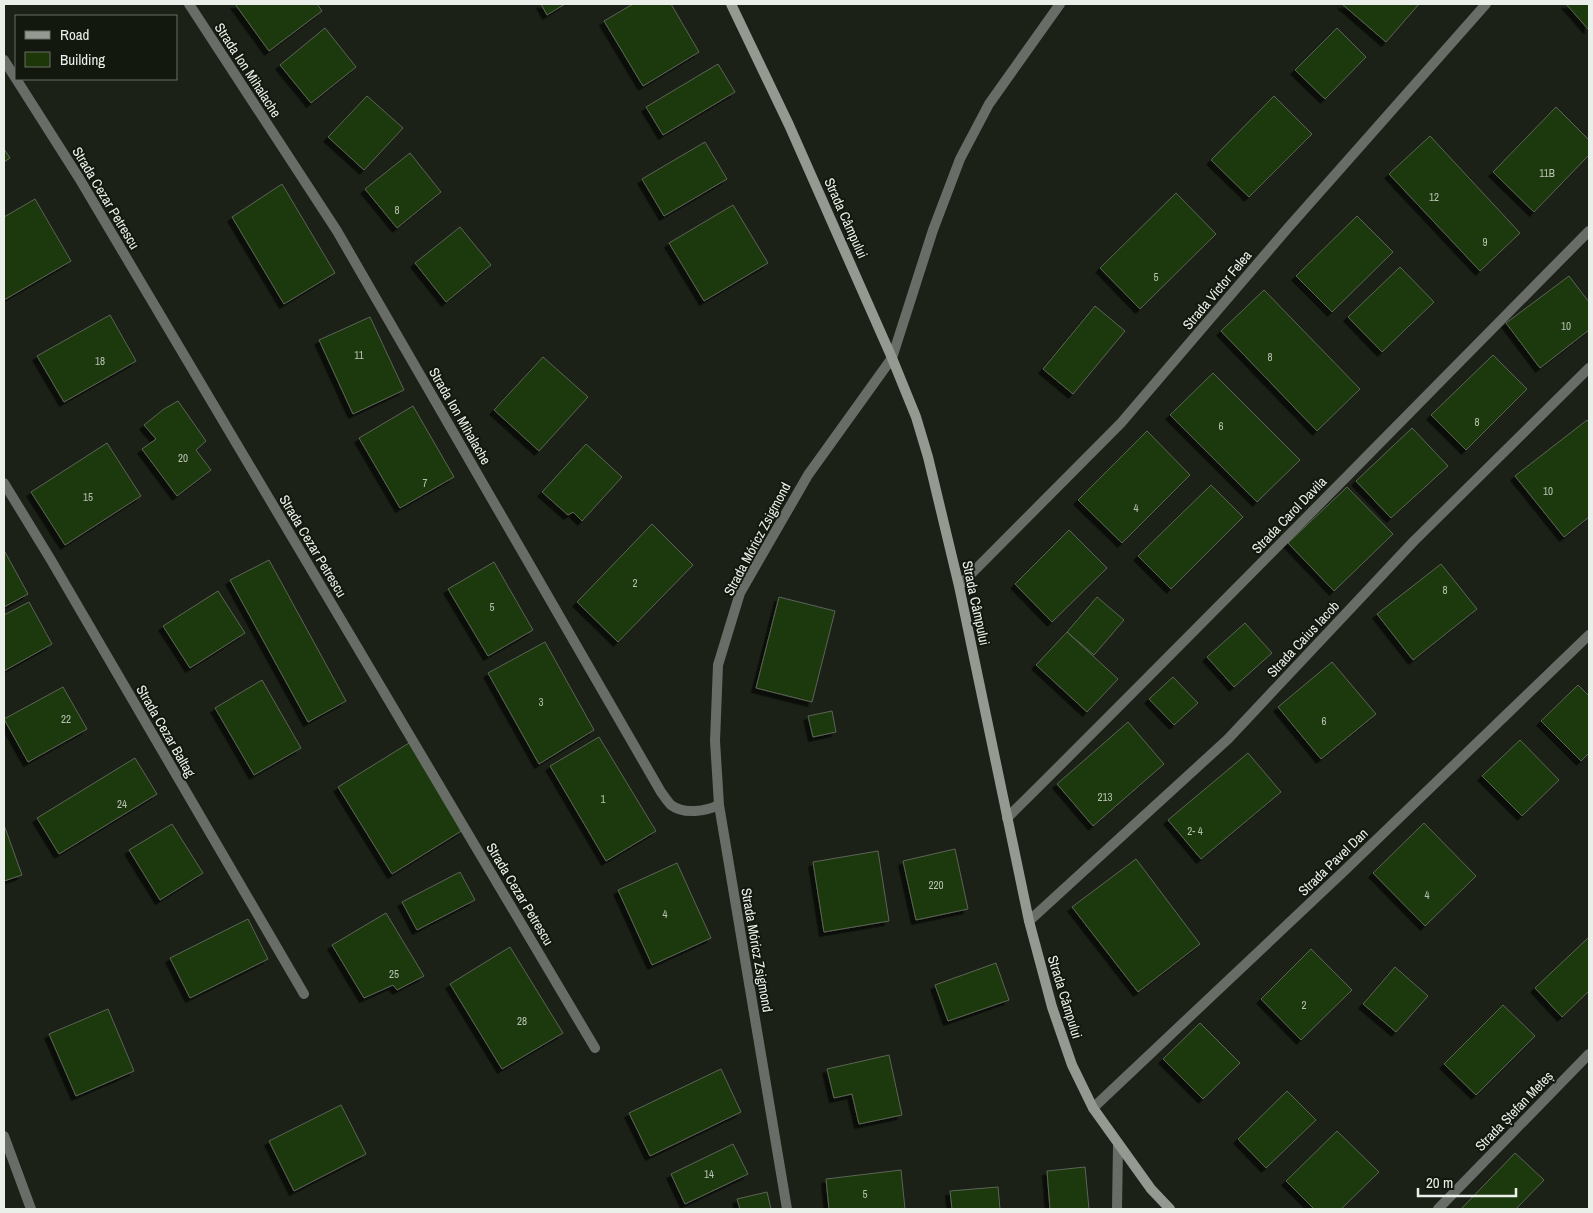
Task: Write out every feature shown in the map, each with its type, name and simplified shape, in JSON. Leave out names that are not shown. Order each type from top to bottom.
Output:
[{"type":"street","name":"Strada Ion Mihalache","points":[[189,4],[337,231],[661,792],[672,806],[692,812],[706,811],[719,805]]},
{"type":"street","name":"Strada Câmpului","points":[[731,4],[789,125],[892,358],[916,417],[959,586],[1030,922],[1052,1007],[1072,1065],[1093,1108],[1151,1189],[1170,1209]]},
{"type":"street","name":"Strada Móricz Zsigmond","points":[[787,1209],[719,805],[715,741],[718,665],[740,593],[808,475],[892,358],[933,230],[960,159],[989,104],[1060,4]]},
{"type":"street","name":"Strada Victor Felea","points":[[959,586],[1121,423],[1287,229],[1486,4]]},
{"type":"street","name":"Strada Cezar Petrescu","points":[[4,60],[15,77]]},
{"type":"street","name":"Strada Cezar Petrescu","points":[[17,80],[79,178],[595,1048]]},
{"type":"street","name":"Strada Carol Davila","points":[[1007,818],[1589,232]]},
{"type":"street","name":"Strada Caius Iacob","points":[[1030,922],[1228,739],[1414,541],[1589,368]]},
{"type":"street","name":"Strada Cezar Baltag","points":[[4,483],[304,994]]},
{"type":"street","name":"Strada Pavel Dan","points":[[1093,1108],[1350,866],[1589,635]]},
{"type":"street","name":"Strada Ștefan Meteș","points":[[1438,1209],[1589,1054]]},
{"type":"street","points":[[4,1136],[31,1209]]},
{"type":"street","points":[[1117,1209],[1118,1144]]},
{"type":"building","points":[[235,4],[317,4],[322,11],[269,51]]},
{"type":"building","points":[[541,4],[565,4],[547,15]]},
{"type":"building","points":[[633,4],[671,4],[699,52],[643,86],[604,21]]},
{"type":"building","points":[[1342,4],[1419,4],[1386,42]]},
{"type":"building","points":[[1566,4],[1589,4],[1589,29],[1588,29]]},
{"type":"building","points":[[325,28],[356,67],[311,103],[280,65]]},
{"type":"building","points":[[1337,28],[1366,57],[1325,99],[1295,70]]},
{"type":"building","points":[[718,64],[735,92],[663,135],[646,107]]},
{"type":"building","points":[[367,96],[403,128],[364,170],[328,137]]},
{"type":"building","points":[[1274,96],[1312,134],[1249,197],[1211,160]]},
{"type":"building","points":[[1556,107],[1589,140],[1589,155],[1534,212],[1493,172]]},
{"type":"building","points":[[1430,136],[1520,233],[1480,271],[1389,174]]},
{"type":"building","points":[[705,142],[727,179],[664,216],[642,179]]},
{"type":"building","points":[[4,149],[10,158],[4,162]]},
{"type":"building","points":[[410,153],[441,192],[397,228],[365,189]]},
{"type":"building","points":[[282,184],[335,273],[284,304],[232,217]]},
{"type":"building","points":[[1176,193],[1216,234],[1140,309],[1100,268]]},
{"type":"building","points":[[35,199],[71,261],[4,300],[4,217]]},
{"type":"building","points":[[733,205],[768,263],[704,301],[669,243]]},
{"type":"building","points":[[1357,216],[1393,252],[1332,312],[1296,276]]},
{"type":"building","points":[[460,227],[491,265],[446,302],[415,263]]},
{"type":"building","points":[[1400,267],[1434,302],[1382,352],[1348,317]]},
{"type":"building","points":[[1569,276],[1589,302],[1589,330],[1540,368],[1506,323]]},
{"type":"building","points":[[1264,290],[1360,389],[1317,431],[1221,331]]},
{"type":"building","points":[[1095,306],[1125,331],[1073,394],[1043,369]]},
{"type":"building","points":[[110,315],[136,361],[64,402],[37,356]]},
{"type":"building","points":[[370,317],[404,390],[353,414],[319,340]]},
{"type":"building","points":[[1493,355],[1527,389],[1466,450],[1431,415]]},
{"type":"building","points":[[543,357],[588,397],[539,451],[494,410]]},
{"type":"building","points":[[1213,373],[1300,460],[1257,502],[1170,415]]},
{"type":"building","points":[[178,401],[206,441],[196,450],[211,470],[177,496],[142,449],[156,439],[144,425],[164,409]]},
{"type":"building","points":[[413,406],[454,477],[400,508],[359,438]]},
{"type":"building","points":[[1587,420],[1589,423],[1589,517],[1564,537],[1515,476]]},
{"type":"building","points":[[1412,428],[1448,466],[1391,518],[1356,481]]},
{"type":"building","points":[[1147,431],[1190,475],[1122,543],[1078,500]]},
{"type":"building","points":[[107,443],[141,496],[65,545],[31,492]]},
{"type":"building","points":[[586,444],[622,477],[582,521],[573,512],[568,515],[542,492]]},
{"type":"building","points":[[1211,485],[1243,517],[1171,589],[1138,556]]},
{"type":"building","points":[[1347,487],[1393,534],[1334,591],[1288,543]]},
{"type":"building","points":[[652,524],[693,565],[618,642],[577,602]]},
{"type":"building","points":[[1069,530],[1107,568],[1052,622],[1015,584]]},
{"type":"building","points":[[4,552],[28,594],[4,607]]},
{"type":"building","points":[[269,560],[346,701],[308,722],[230,580]]},
{"type":"building","points":[[494,562],[533,630],[488,656],[448,589]]},
{"type":"building","points":[[1441,564],[1477,609],[1413,660],[1377,614]]},
{"type":"building","points":[[218,591],[245,633],[190,668],[163,626]]},
{"type":"building","points":[[779,597],[835,611],[812,702],[756,688]]},
{"type":"building","points":[[1097,597],[1124,620],[1094,655],[1067,632]]},
{"type":"building","points":[[29,602],[52,644],[4,671],[4,615]]},
{"type":"building","points":[[1245,623],[1272,653],[1234,687],[1207,657]]},
{"type":"building","points":[[1067,632],[1118,679],[1087,712],[1036,665]]},
{"type":"building","points":[[545,642],[594,730],[539,764],[488,673]]},
{"type":"building","points":[[1332,662],[1376,714],[1321,759],[1278,707]]},
{"type":"building","points":[[1173,677],[1198,703],[1174,725],[1149,699]]},
{"type":"building","points":[[262,680],[301,748],[254,775],[215,708]]},
{"type":"building","points":[[1578,685],[1589,696],[1589,753],[1581,761],[1541,721]]},
{"type":"building","points":[[63,687],[87,729],[28,762],[4,719]]},
{"type":"building","points":[[832,711],[836,732],[813,737],[808,716]]},
{"type":"building","points":[[1128,722],[1164,764],[1093,826],[1057,784]]},
{"type":"building","points":[[599,737],[656,831],[606,861],[550,766]]},
{"type":"building","points":[[1520,740],[1559,780],[1522,816],[1482,776]]},
{"type":"building","points":[[409,743],[463,830],[392,874],[338,787]]},
{"type":"building","points":[[1248,753],[1281,792],[1201,859],[1168,820]]},
{"type":"building","points":[[135,758],[157,794],[59,854],[37,818]]},
{"type":"building","points":[[1424,823],[1476,876],[1425,926],[1373,873]]},
{"type":"building","points":[[172,824],[203,873],[160,900],[129,850]]},
{"type":"building","points":[[4,825],[22,875],[4,881]]},
{"type":"building","points":[[955,849],[968,909],[916,920],[903,861]]},
{"type":"building","points":[[878,851],[889,921],[824,932],[813,862]]},
{"type":"building","points":[[1136,859],[1200,944],[1138,992],[1072,907]]},
{"type":"building","points":[[677,863],[711,938],[652,965],[618,890]]},
{"type":"building","points":[[460,872],[475,900],[417,930],[402,902]]},
{"type":"building","points":[[386,913],[424,976],[397,990],[393,985],[364,998],[332,945]]},
{"type":"building","points":[[248,919],[268,959],[190,998],[170,958]]},
{"type":"building","points":[[1589,937],[1589,991],[1562,1017],[1535,988]]},
{"type":"building","points":[[510,947],[563,1033],[502,1069],[450,984]]},
{"type":"building","points":[[1311,949],[1352,990],[1301,1040],[1261,999]]},
{"type":"building","points":[[996,963],[1009,1000],[948,1021],[935,985]]},
{"type":"building","points":[[1395,967],[1428,996],[1396,1032],[1363,1004]]},
{"type":"building","points":[[1503,1005],[1535,1036],[1476,1095],[1444,1064]]},
{"type":"building","points":[[108,1009],[134,1071],[76,1096],[49,1034]]},
{"type":"building","points":[[1200,1023],[1240,1063],[1203,1099],[1163,1059]]},
{"type":"building","points":[[889,1055],[902,1115],[859,1124],[852,1094],[834,1098],[827,1069]]},
{"type":"building","points":[[721,1069],[741,1112],[650,1156],[629,1113]]},
{"type":"building","points":[[1287,1091],[1316,1120],[1266,1168],[1238,1139]]},
{"type":"building","points":[[341,1105],[366,1154],[294,1191],[269,1141]]},
{"type":"building","points":[[1337,1131],[1379,1172],[1341,1209],[1314,1209],[1286,1181]]},
{"type":"building","points":[[733,1144],[748,1174],[685,1204],[671,1174]]},
{"type":"building","points":[[1515,1153],[1544,1180],[1516,1209],[1461,1209]]},
{"type":"building","points":[[1085,1167],[1089,1209],[1050,1209],[1047,1171]]},
{"type":"building","points":[[901,1170],[905,1209],[829,1209],[826,1179]]},
{"type":"building","points":[[998,1187],[1000,1209],[952,1209],[950,1191]]},
{"type":"building","points":[[767,1192],[771,1209],[740,1209],[737,1199]]}]
